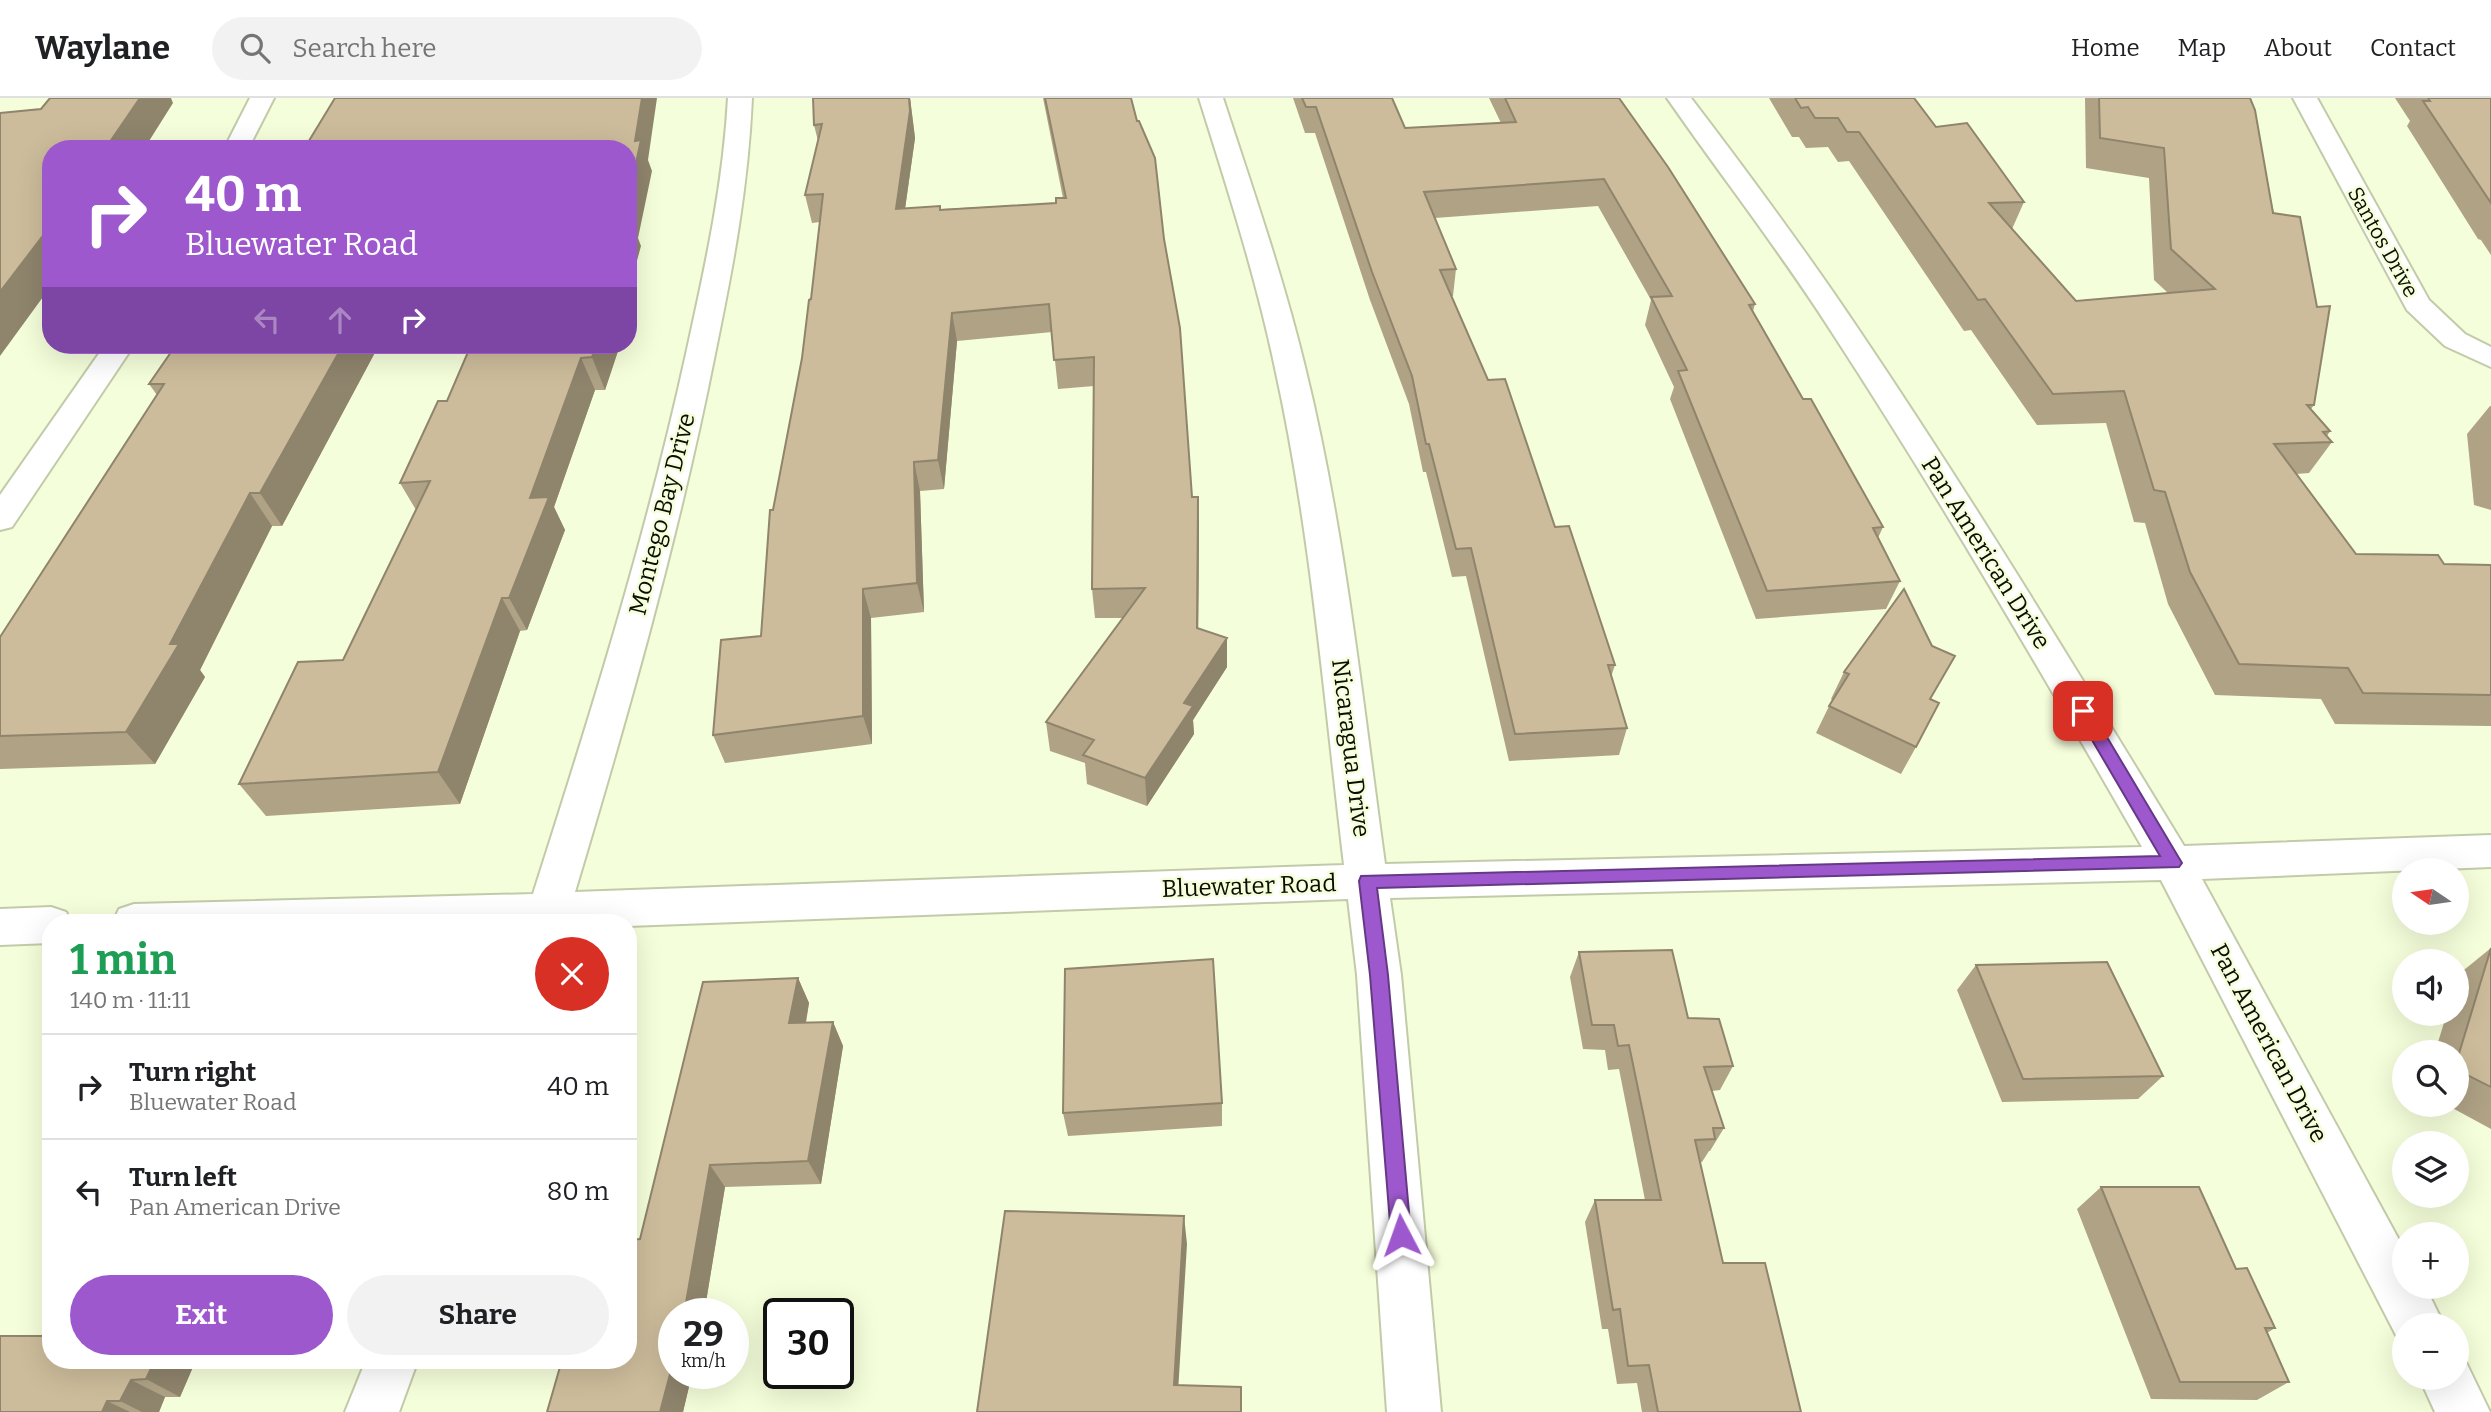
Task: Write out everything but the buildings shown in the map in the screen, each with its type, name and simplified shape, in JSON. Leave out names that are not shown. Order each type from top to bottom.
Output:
[{"type":"street","points":[[241,140],[262,98]]},
{"type":"street","name":"Montego Bay Drive","points":[[547,914],[610,713],[683,438],[729,218],[737,161],[740,98]]},
{"type":"street","name":"Nicaragua Drive","points":[[1211,98],[1243,197],[1290,366],[1311,470],[1342,677],[1367,881],[1393,1125],[1414,1412]]},
{"type":"street","name":"Pan American Drive","points":[[1679,98],[1845,330],[1970,525],[2173,863],[2411,1313]]},
{"type":"street","name":"Santos Drive","points":[[2305,98],[2417,304],[2455,340],[2491,358]]},
{"type":"street","points":[[0,519],[113,354]]},
{"type":"street","name":"Bluewater Road","points":[[593,914],[1367,881],[2173,863],[2491,851]]},
{"type":"street","points":[[0,927],[42,925]]},
{"type":"street","points":[[372,1412],[389,1369]]},
{"type":"street","points":[[2452,1390],[2463,1412]]},
{"type":"route","points":[[1401,1235],[1379,975],[1367,881],[2173,863],[2083,711]]}]
